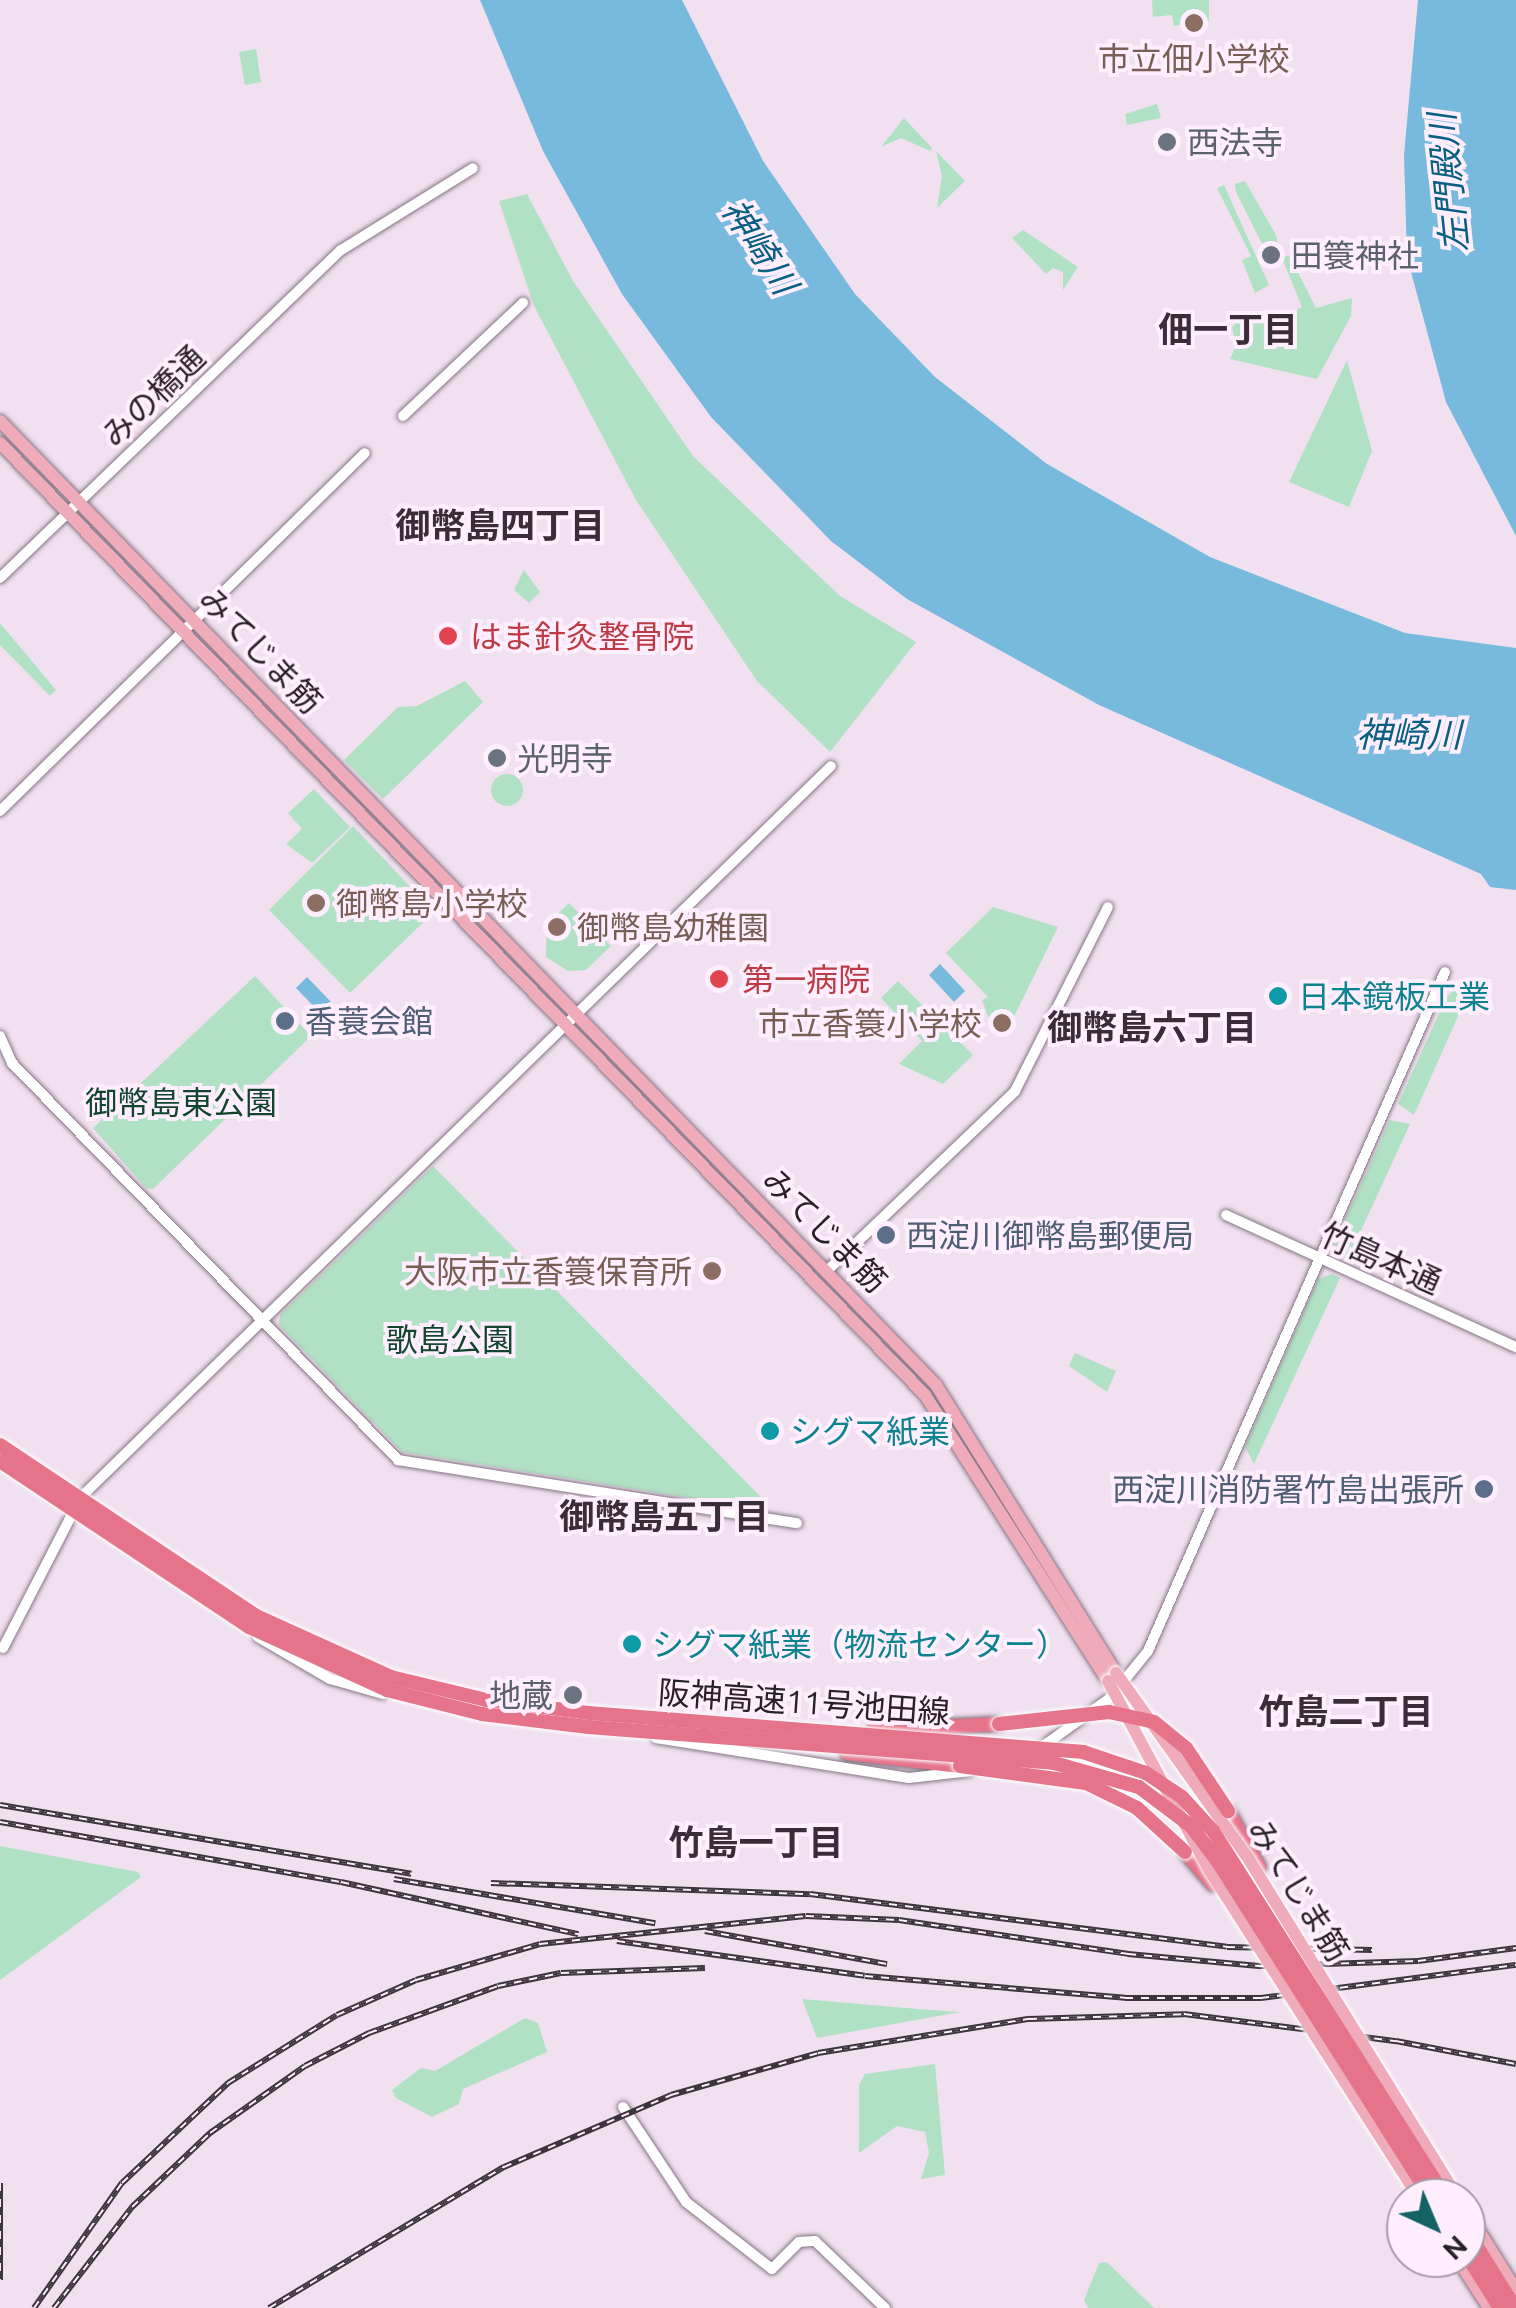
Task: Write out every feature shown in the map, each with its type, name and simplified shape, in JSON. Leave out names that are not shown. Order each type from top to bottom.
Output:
[{"type":"highway","name":"阪神高速11号池田線","points":[[0,1444],[256,1616],[391,1677],[538,1708],[1083,1752],[1164,1783],[1228,1851],[1433,2178]]},
{"type":"highway","name":"阪神高速11号池田線","points":[[0,1462],[236,1619],[358,1680],[482,1714],[770,1742],[1054,1763],[1120,1779],[1158,1798],[1191,1826],[1223,1869],[1418,2178]]},
{"type":"highway","points":[[828,1731],[965,1728],[1096,1712],[1154,1722],[1177,1737],[1203,1772],[1288,1923]]},
{"type":"highway","points":[[770,1742],[1067,1778],[1121,1798],[1167,1833],[1236,1911]]},
{"type":"highway","points":[[1486,2261],[1516,2308]]},
{"type":"highway","points":[[1481,2278],[1500,2308]]},
{"type":"main road","name":"みてじま筋","points":[[0,422],[183,632],[828,1270],[936,1385],[1112,1677],[1236,1911],[1406,2178]]},
{"type":"main road","name":"みてじま筋","points":[[0,443],[194,620],[925,1395],[1112,1677],[1288,1923],[1446,2178]]},
{"type":"main road","points":[[1486,2242],[1516,2290]]},
{"type":"main road","points":[[1470,2278],[1489,2308]]},
{"type":"street","name":"みの橋通","points":[[0,578],[341,250],[473,168]]},
{"type":"street","points":[[403,416],[523,304]]},
{"type":"street","points":[[0,812],[365,453]]},
{"type":"street","points":[[2,1648],[70,1512],[831,766]]},
{"type":"street","points":[[828,1270],[1015,1091],[1108,907]]},
{"type":"street","points":[[0,1462],[70,1512],[330,1679],[384,1694],[908,1778],[972,1771],[1060,1738],[1138,1667],[1207,1524],[1241,1427],[1445,972]]},
{"type":"street","points":[[0,1036],[12,1063],[398,1460],[797,1523]]},
{"type":"street","name":"竹島本通","points":[[1226,1215],[1516,1347]]},
{"type":"street","points":[[623,2107],[686,2202],[772,2269],[799,2242],[815,2241],[886,2308]]},
{"type":"green space","points":[[1152,0],[1209,0],[1209,21],[1174,26],[1172,15],[1153,17]]},
{"type":"green space","points":[[256,49],[261,82],[245,85],[239,52]]},
{"type":"green space","points":[[1157,104],[1161,118],[1127,125],[1125,114]]},
{"type":"green space","points":[[904,118],[932,148],[930,151],[901,138],[881,147]]},
{"type":"green space","points":[[936,151],[965,181],[937,208],[942,176]]},
{"type":"green space","points":[[1245,181],[1276,235],[1279,250],[1264,248],[1236,192],[1235,184]]},
{"type":"green space","points":[[1224,185],[1269,285],[1255,293],[1242,260],[1251,256],[1217,188]]},
{"type":"green space","points":[[527,194],[573,281],[693,456],[840,596],[916,642],[830,752],[757,681],[636,500],[534,306],[499,201]]},
{"type":"green space","points":[[1023,230],[1078,267],[1063,290],[1063,272],[1053,268],[1046,274],[1012,238]]},
{"type":"green space","points":[[1289,255],[1316,308],[1352,298],[1351,316],[1317,379],[1230,359],[1236,346],[1232,327],[1245,313],[1253,318],[1266,312],[1277,321],[1302,307],[1282,258]]},
{"type":"green space","points":[[1347,360],[1372,451],[1349,507],[1289,482]]},
{"type":"green space","points":[[524,570],[540,592],[529,603],[514,590]]},
{"type":"green space","points":[[0,623],[56,690],[50,696],[0,645]]},
{"type":"green space","points":[[465,681],[483,702],[383,799],[344,760],[398,707],[417,706]]},
{"type":"green space","points":[[507,774],[519,778],[523,790],[519,802],[507,806],[495,802],[491,790],[495,778]]},
{"type":"green space","points":[[314,789],[350,827],[312,863],[286,844],[302,829],[288,813]]},
{"type":"green space","points":[[353,826],[434,912],[350,993],[269,910]]},
{"type":"green space","points":[[569,903],[611,946],[586,970],[568,971],[546,957],[547,924]]},
{"type":"green space","points":[[993,907],[1058,927],[1008,1029],[989,1019],[982,1000],[988,997],[946,953]]},
{"type":"green space","name":"御幣島東公園","points":[[255,976],[309,1034],[307,1040],[153,1189],[146,1188],[93,1128]]},
{"type":"green space","points":[[898,981],[973,1055],[943,1084],[899,1064],[922,1041],[881,998]]},
{"type":"green space","points":[[1460,983],[1472,985],[1414,1115],[1398,1104],[1446,998]]},
{"type":"green space","points":[[1390,1120],[1410,1124],[1347,1261],[1334,1244]]},
{"type":"green space","name":"歌島公園","points":[[433,1166],[768,1504],[765,1510],[402,1452],[279,1325],[280,1315]]},
{"type":"green space","points":[[1332,1274],[1340,1278],[1254,1464],[1245,1447],[1318,1279]]},
{"type":"green space","points":[[1075,1353],[1116,1371],[1107,1392],[1069,1366]]},
{"type":"green space","points":[[0,1846],[138,1872],[141,1877],[0,1980]]},
{"type":"green space","points":[[802,1999],[918,2009],[960,2012],[817,2038]]},
{"type":"green space","points":[[525,2018],[538,2023],[547,2052],[463,2089],[459,2104],[432,2117],[396,2098],[392,2090],[421,2068],[435,2071]]},
{"type":"green space","points":[[935,2064],[945,2175],[921,2179],[929,2153],[925,2132],[897,2126],[859,2153],[859,2085],[865,2074]]},
{"type":"green space","points":[[1106,2262],[1154,2308],[1088,2308],[1084,2300],[1099,2263]]},
{"type":"water","name":"神崎川","points":[[480,0],[682,0],[763,161],[855,294],[935,377],[1047,464],[1210,557],[1405,633],[1516,648],[1516,890],[1490,887],[1481,874],[1099,705],[907,599],[831,541],[711,417],[622,294],[543,151]]},
{"type":"water","name":"左門殿川","points":[[1418,0],[1516,0],[1516,536],[1446,402],[1407,257],[1404,155]]},
{"type":"water","points":[[940,964],[965,991],[954,1002],[929,975]]},
{"type":"water","points":[[307,977],[332,1003],[321,1014],[296,988]]},
{"type":"railway","points":[[0,1805],[411,1874]]},
{"type":"railway","points":[[0,1822],[341,1882],[578,1934]]},
{"type":"railway","points":[[394,1879],[655,1923]]},
{"type":"railway","points":[[491,1883],[810,1894],[1227,1947],[1372,1950]]},
{"type":"railway","points":[[34,2308],[122,2183],[228,2083],[337,2015],[416,1980],[540,1944],[806,1916],[899,1920],[1128,1954],[1261,1966],[1418,1961],[1516,1948]]},
{"type":"railway","points":[[705,1931],[887,1964]]},
{"type":"railway","points":[[617,1941],[865,1976],[1125,1998],[1261,1998],[1516,1965]]},
{"type":"railway","points":[[54,2308],[132,2207],[210,2133],[305,2066],[369,2033],[498,1986],[561,1973],[705,1968]]},
{"type":"railway","points":[[269,2308],[504,2167],[671,2095],[818,2053],[1029,2019],[1184,2014],[1396,2041],[1516,2064]]},
{"type":"railway","points":[[0,2183],[0,2280]]},
{"type":"place","name":"市立佃小学校","points":[[1194,23]]},
{"type":"place","name":"西法寺","points":[[1167,142]]},
{"type":"place","name":"田簑神社","points":[[1271,255]]},
{"type":"place","name":"はま針灸整骨院","points":[[448,636]]},
{"type":"place","name":"光明寺","points":[[497,758]]},
{"type":"place","name":"御幣島小学校","points":[[316,903]]},
{"type":"place","name":"御幣島幼稚園","points":[[557,927]]},
{"type":"place","name":"第一病院","points":[[719,979]]},
{"type":"place","name":"日本鏡板工業","points":[[1278,996]]},
{"type":"place","name":"香蓑会館","points":[[285,1021]]},
{"type":"place","name":"市立香簑小学校","points":[[1002,1023]]},
{"type":"place","name":"西淀川御幣島郵便局","points":[[886,1235]]},
{"type":"place","name":"大阪市立香簑保育所","points":[[712,1271]]},
{"type":"place","name":"シグマ紙業","points":[[770,1431]]},
{"type":"place","name":"西淀川消防署竹島出張所","points":[[1484,1489]]},
{"type":"place","name":"シグマ紙業（物流センター）","points":[[632,1644]]},
{"type":"place","name":"地蔵","points":[[573,1695]]},
{"type":"district","name":"佃一丁目","points":[[1228,329]]},
{"type":"district","name":"御幣島四丁目","points":[[500,525]]},
{"type":"district","name":"御幣島六丁目","points":[[1152,1027]]},
{"type":"district","name":"御幣島五丁目","points":[[664,1516]]},
{"type":"district","name":"竹島二丁目","points":[[1346,1711]]},
{"type":"district","name":"竹島一丁目","points":[[756,1842]]}]
